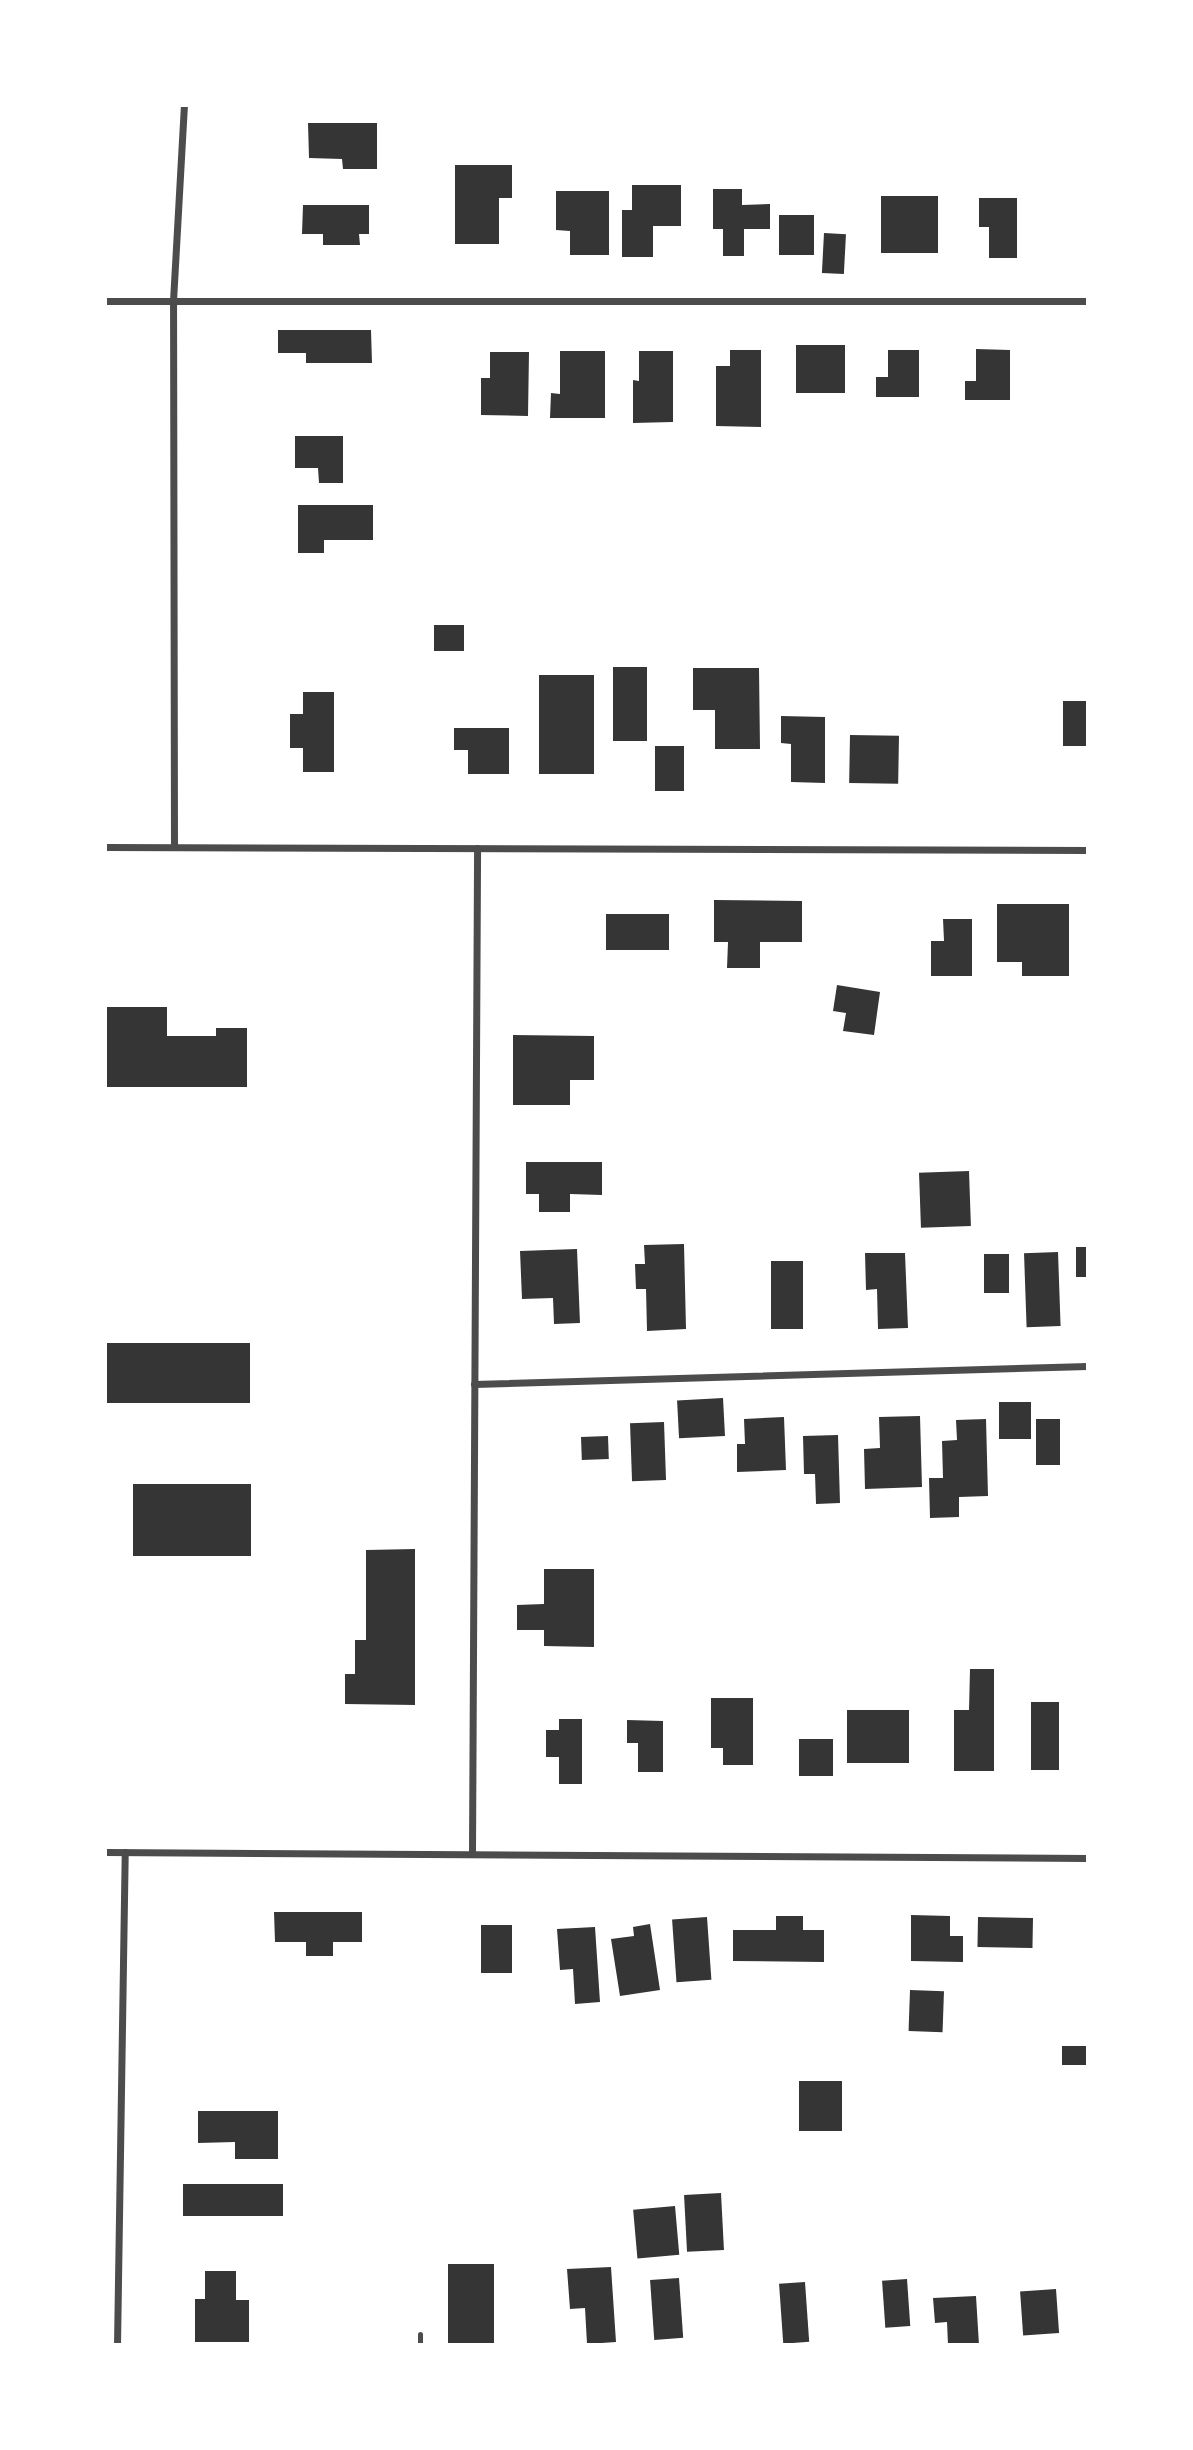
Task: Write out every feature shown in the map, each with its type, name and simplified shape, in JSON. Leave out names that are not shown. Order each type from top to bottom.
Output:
[{"type":"street","points":[[174,847],[173,301],[184,105]]},
{"type":"street","points":[[105,301],[1088,301]]},
{"type":"street","points":[[105,847],[1088,850]]},
{"type":"street","points":[[472,1853],[477,848]]},
{"type":"street","points":[[474,1384],[1088,1366]]},
{"type":"street","points":[[105,1852],[1088,1858]]},
{"type":"street","points":[[117,2345],[125,1852]]},
{"type":"lane","points":[[420,2334],[420,2345]]},
{"type":"building","points":[[308,123],[377,123],[377,169],[343,169],[342,159],[309,158]]},
{"type":"building","points":[[455,165],[512,165],[512,198],[499,198],[499,244],[455,244]]},
{"type":"building","points":[[632,185],[681,185],[681,226],[653,226],[653,257],[622,257],[622,210],[632,210]]},
{"type":"building","points":[[713,189],[742,189],[742,205],[770,204],[770,229],[744,229],[744,256],[723,256],[723,229],[713,229]]},
{"type":"building","points":[[556,191],[609,191],[609,255],[570,255],[570,231],[556,230]]},
{"type":"building","points":[[881,196],[938,196],[938,253],[881,253]]},
{"type":"building","points":[[979,198],[1017,198],[1017,258],[989,258],[989,227],[979,227]]},
{"type":"building","points":[[303,205],[369,205],[369,234],[359,234],[360,245],[323,245],[323,234],[302,234]]},
{"type":"building","points":[[779,215],[814,215],[814,255],[779,255]]},
{"type":"building","points":[[824,233],[846,234],[844,274],[822,273]]},
{"type":"building","points":[[278,330],[371,330],[372,363],[306,363],[306,353],[278,353]]},
{"type":"building","points":[[796,345],[845,345],[845,393],[796,393]]},
{"type":"building","points":[[976,349],[1010,350],[1010,400],[965,400],[965,381],[976,381]]},
{"type":"building","points":[[730,350],[761,350],[761,427],[716,426],[716,366],[730,366]]},
{"type":"building","points":[[888,350],[919,350],[919,397],[876,397],[876,377],[888,377]]},
{"type":"building","points":[[560,351],[605,351],[605,418],[550,418],[551,393],[560,394]]},
{"type":"building","points":[[639,351],[673,351],[673,422],[633,423],[633,380],[639,381]]},
{"type":"building","points":[[490,352],[529,352],[528,416],[481,415],[481,378],[490,378]]},
{"type":"building","points":[[295,436],[343,436],[343,483],[319,483],[318,468],[295,468]]},
{"type":"building","points":[[298,505],[373,505],[373,540],[324,540],[324,553],[298,553]]},
{"type":"building","points":[[434,625],[464,625],[464,651],[434,651]]},
{"type":"building","points":[[613,667],[647,667],[647,741],[613,741]]},
{"type":"building","points":[[693,668],[759,668],[760,749],[715,749],[715,710],[693,710]]},
{"type":"building","points":[[539,675],[594,675],[594,774],[539,774]]},
{"type":"building","points":[[303,692],[334,692],[334,772],[303,772],[303,748],[290,748],[290,714],[303,714]]},
{"type":"building","points":[[1063,701],[1088,701],[1088,746],[1063,746]]},
{"type":"building","points":[[781,716],[825,717],[825,783],[791,782],[791,744],[781,743]]},
{"type":"building","points":[[454,728],[509,728],[509,774],[468,774],[468,750],[454,750]]},
{"type":"building","points":[[850,735],[899,736],[898,784],[849,783]]},
{"type":"building","points":[[655,746],[684,746],[684,791],[655,791]]},
{"type":"building","points":[[714,900],[802,901],[802,942],[760,942],[760,968],[727,968],[728,942],[714,942]]},
{"type":"building","points":[[997,904],[1069,904],[1069,976],[1022,976],[1022,962],[997,962]]},
{"type":"building","points":[[606,914],[669,914],[669,950],[606,950]]},
{"type":"building","points":[[943,919],[972,919],[972,976],[931,976],[931,941],[944,941]]},
{"type":"building","points":[[837,985],[880,992],[874,1035],[843,1031],[846,1013],[833,1011]]},
{"type":"building","points":[[105,1007],[167,1007],[167,1036],[216,1036],[216,1028],[247,1028],[247,1087],[105,1087]]},
{"type":"building","points":[[513,1035],[594,1036],[594,1080],[570,1080],[570,1105],[513,1105]]},
{"type":"building","points":[[526,1162],[602,1162],[602,1195],[570,1194],[570,1212],[539,1212],[539,1194],[526,1194]]},
{"type":"building","points":[[969,1171],[971,1226],[921,1228],[919,1173]]},
{"type":"building","points":[[684,1244],[686,1329],[647,1331],[646,1289],[636,1289],[635,1264],[645,1264],[644,1245]]},
{"type":"building","points":[[1076,1247],[1088,1247],[1088,1277],[1076,1277]]},
{"type":"building","points":[[577,1249],[580,1323],[554,1324],[553,1298],[522,1299],[520,1251]]},
{"type":"building","points":[[1058,1252],[1061,1326],[1027,1327],[1024,1253]]},
{"type":"building","points":[[865,1253],[905,1253],[908,1328],[878,1329],[877,1289],[866,1290]]},
{"type":"building","points":[[984,1254],[1009,1254],[1009,1293],[984,1293]]},
{"type":"building","points":[[771,1261],[803,1261],[803,1329],[771,1329]]},
{"type":"building","points":[[105,1343],[250,1343],[250,1403],[105,1403]]},
{"type":"building","points":[[723,1398],[725,1436],[679,1438],[677,1400]]},
{"type":"building","points":[[999,1402],[1031,1402],[1031,1439],[999,1439]]},
{"type":"building","points":[[920,1416],[922,1487],[865,1489],[864,1449],[880,1448],[879,1417]]},
{"type":"building","points":[[784,1417],[786,1470],[737,1472],[737,1444],[745,1444],[744,1419]]},
{"type":"building","points":[[986,1419],[988,1496],[959,1497],[959,1517],[930,1518],[929,1478],[943,1478],[942,1441],[957,1440],[956,1420]]},
{"type":"building","points":[[1036,1419],[1060,1419],[1060,1465],[1036,1465]]},
{"type":"building","points":[[664,1422],[666,1480],[632,1481],[630,1423]]},
{"type":"building","points":[[838,1435],[840,1503],[816,1504],[815,1474],[804,1474],[803,1436]]},
{"type":"building","points":[[608,1436],[609,1459],[582,1460],[581,1437]]},
{"type":"building","points":[[133,1484],[251,1484],[251,1556],[133,1556]]},
{"type":"building","points":[[415,1549],[415,1705],[345,1704],[345,1674],[355,1674],[355,1640],[366,1640],[366,1550]]},
{"type":"building","points":[[544,1569],[594,1569],[594,1647],[544,1646],[544,1630],[517,1630],[517,1605],[544,1604]]},
{"type":"building","points":[[970,1669],[994,1669],[994,1771],[954,1771],[954,1710],[969,1710]]},
{"type":"building","points":[[711,1698],[753,1698],[753,1765],[723,1765],[723,1748],[711,1748]]},
{"type":"building","points":[[1031,1702],[1059,1702],[1059,1770],[1031,1770]]},
{"type":"building","points":[[847,1710],[909,1710],[909,1763],[847,1763]]},
{"type":"building","points":[[559,1719],[582,1719],[582,1784],[559,1784],[559,1757],[546,1757],[546,1730],[559,1730]]},
{"type":"building","points":[[627,1720],[663,1721],[663,1772],[638,1772],[638,1743],[627,1743]]},
{"type":"building","points":[[799,1739],[833,1739],[833,1776],[799,1776]]},
{"type":"building","points":[[274,1912],[362,1912],[362,1942],[333,1942],[333,1956],[306,1956],[306,1942],[275,1942]]},
{"type":"building","points":[[911,1915],[950,1916],[950,1936],[963,1936],[963,1962],[911,1961]]},
{"type":"building","points":[[776,1916],[803,1916],[803,1930],[824,1930],[824,1962],[733,1961],[733,1930],[776,1930]]},
{"type":"building","points":[[707,1917],[711,1980],[676,1982],[672,1919]]},
{"type":"building","points":[[978,1917],[1033,1918],[1032,1948],[977,1947]]},
{"type":"building","points":[[650,1924],[660,1990],[620,1996],[611,1939],[634,1936],[633,1927]]},
{"type":"building","points":[[481,1925],[512,1925],[512,1973],[481,1973]]},
{"type":"building","points":[[595,1927],[600,2002],[575,2004],[573,1969],[560,1970],[557,1929]]},
{"type":"building","points":[[910,1990],[944,1991],[943,2032],[909,2031]]},
{"type":"building","points":[[1062,2046],[1088,2046],[1088,2065],[1062,2065]]},
{"type":"building","points":[[799,2081],[842,2081],[842,2131],[799,2131]]},
{"type":"building","points":[[198,2111],[278,2111],[278,2159],[235,2159],[235,2142],[198,2143]]},
{"type":"building","points":[[183,2184],[283,2184],[283,2216],[183,2216]]},
{"type":"building","points":[[721,2193],[724,2250],[687,2252],[684,2195]]},
{"type":"building","points":[[675,2206],[679,2255],[637,2258],[633,2210]]},
{"type":"building","points":[[448,2264],[494,2264],[494,2345],[448,2345]]},
{"type":"building","points":[[611,2267],[616,2342],[587,2344],[585,2308],[570,2309],[567,2269]]},
{"type":"building","points":[[205,2271],[236,2271],[236,2300],[249,2300],[249,2342],[195,2342],[195,2299],[205,2299]]},
{"type":"building","points":[[679,2278],[683,2338],[654,2340],[650,2280]]},
{"type":"building","points":[[907,2279],[910,2326],[885,2328],[882,2281]]},
{"type":"building","points":[[805,2282],[809,2342],[783,2344],[779,2284]]},
{"type":"building","points":[[1056,2289],[1059,2333],[1023,2335],[1020,2292]]},
{"type":"building","points":[[976,2296],[979,2345],[948,2345],[947,2322],[935,2323],[933,2298]]}]
